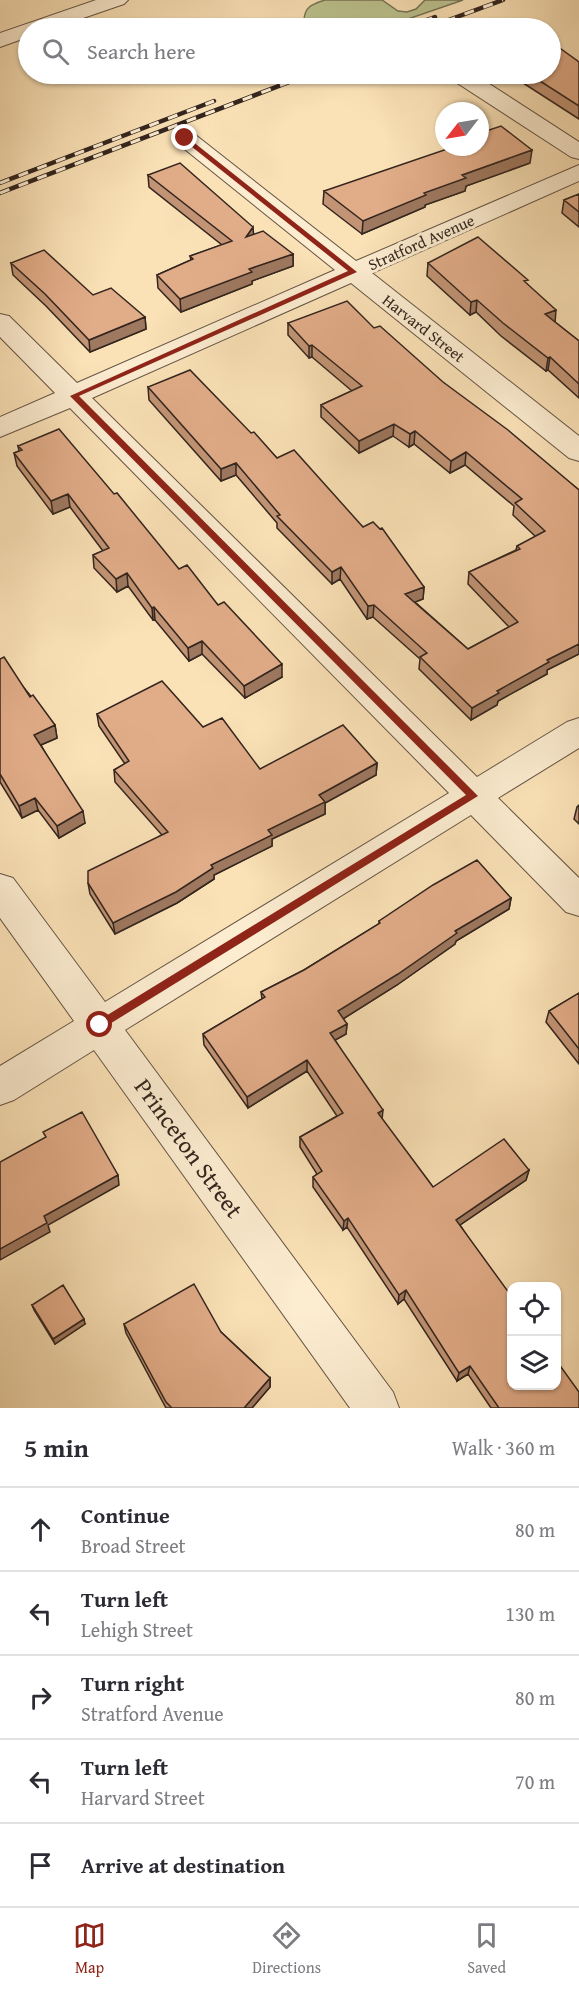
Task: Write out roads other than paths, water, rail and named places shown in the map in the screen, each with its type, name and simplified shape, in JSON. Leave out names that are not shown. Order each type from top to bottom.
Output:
[{"type":"street","points":[[64,18],[117,0]]},
{"type":"street","points":[[0,40],[18,34]]},
{"type":"street","points":[[474,84],[579,152]]},
{"type":"street","name":"Harvard Street","points":[[185,138],[579,451]]},
{"type":"street","name":"Stratford Avenue","points":[[0,428],[579,172]]},
{"type":"street","points":[[0,322],[579,901]]},
{"type":"street","points":[[0,1087],[579,731]]},
{"type":"street","name":"Princeton Street","points":[[0,889],[377,1408]]},
{"type":"railway","points":[[454,18],[503,0]]},
{"type":"railway","points":[[0,193],[284,84]]},
{"type":"railway","points":[[0,183],[214,101]]}]
